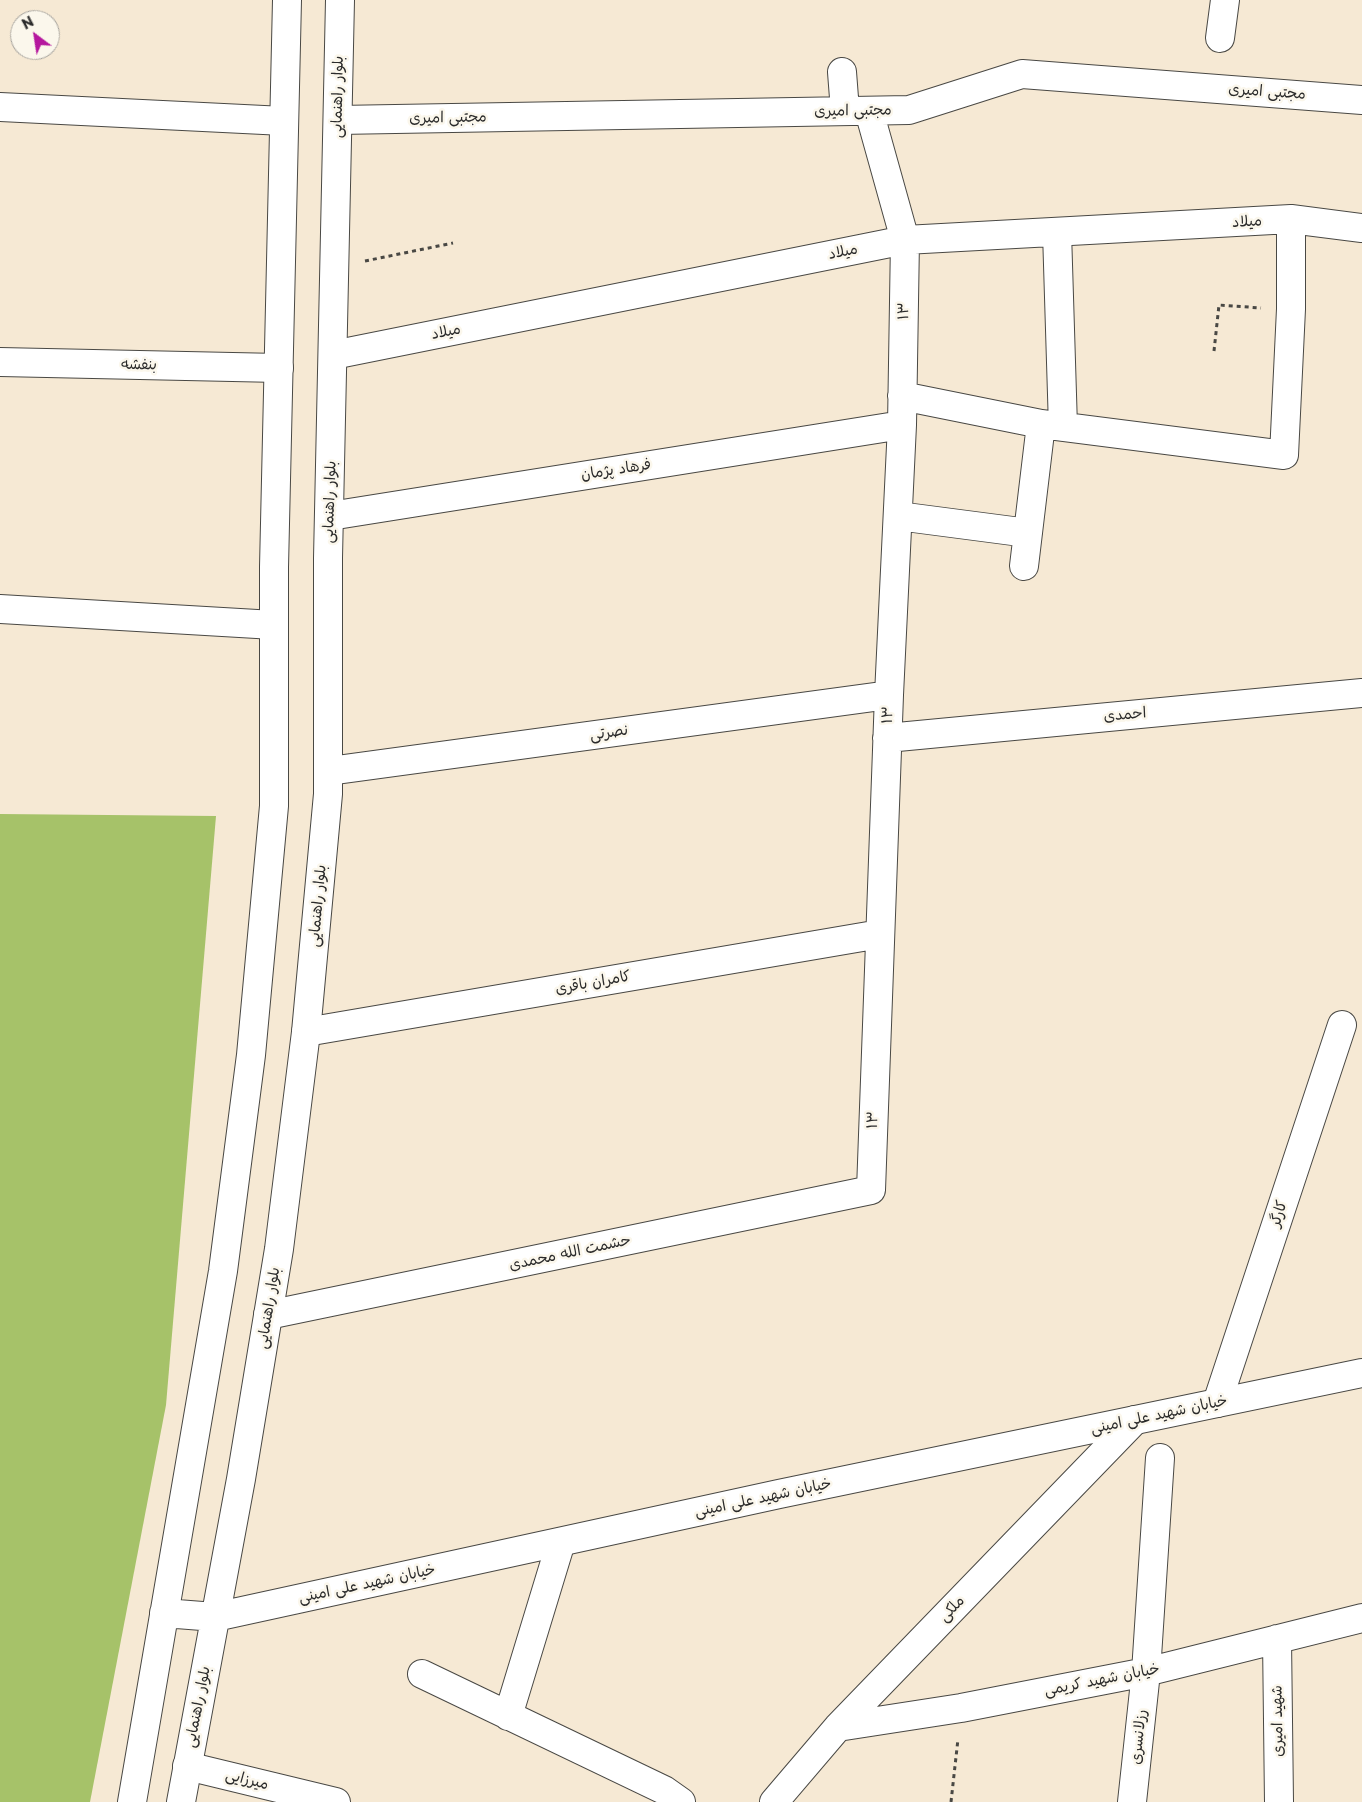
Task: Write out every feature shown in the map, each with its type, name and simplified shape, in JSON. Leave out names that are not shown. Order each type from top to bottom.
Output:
[{"type":"street","points":[[132,1802],[223,1271],[250,1055],[274,806],[274,625],[286,0]]},
{"type":"street","name":"بلوار راهنمایی","points":[[181,1802],[242,1480],[268,1315],[306,1032],[329,771],[328,558],[340,0]]},
{"type":"street","points":[[1220,38],[1225,0]]},
{"type":"street","name":"۱۳","points":[[842,72],[905,240],[902,425],[887,738],[871,1190]]},
{"type":"street","name":"مجتبی امیری","points":[[338,120],[909,110],[1022,74],[1362,100]]},
{"type":"street","points":[[0,107],[284,121]]},
{"type":"street","points":[[902,396],[1052,425],[1284,455],[1291,309],[1291,219]]},
{"type":"street","name":"میلاد","points":[[333,355],[905,240],[1291,219],[1362,228]]},
{"type":"street","points":[[1024,566],[1028,533],[1052,425],[1057,232]]},
{"type":"street","name":"بنفشه","points":[[0,362],[279,368]]},
{"type":"street","name":"فرهاد پژمان","points":[[330,516],[902,425]]},
{"type":"street","points":[[898,516],[1028,533]]},
{"type":"street","points":[[0,609],[274,625]]},
{"type":"street","name":"احمدی","points":[[887,738],[1362,693]]},
{"type":"street","name":"نصرتی","points":[[329,771],[889,695]]},
{"type":"street","name":"کامران باقری","points":[[306,1032],[880,934]]},
{"type":"street","name":"کارگر","points":[[1217,1403],[1342,1025]]},
{"type":"street","name":"حشمت الله محمدی","points":[[268,1315],[871,1190]]},
{"type":"street","name":"خیابان شهید علی امینی","points":[[164,1613],[215,1617],[1362,1373]]},
{"type":"street","name":"ملکی","points":[[774,1802],[838,1727],[1135,1420]]},
{"type":"street","name":"رزلانسری","points":[[1132,1802],[1146,1672],[1160,1458]]},
{"type":"street","points":[[508,1716],[561,1542]]},
{"type":"street","name":"خیابان شهید کریمی","points":[[838,1727],[961,1708],[1146,1672],[1362,1618]]},
{"type":"street","name":"شهید امیری","points":[[1277,1639],[1279,1802]]},
{"type":"street","points":[[422,1674],[664,1790],[680,1802]]},
{"type":"street","name":"میرزایی","points":[[187,1766],[336,1802]]},
{"type":"path","points":[[335,268],[453,243]]},
{"type":"path","points":[[1214,351],[1219,306],[1291,309]]},
{"type":"path","points":[[951,1802],[961,1708]]},
{"type":"green space","points":[[0,814],[216,816],[166,1405],[90,1802],[0,1802]]}]
